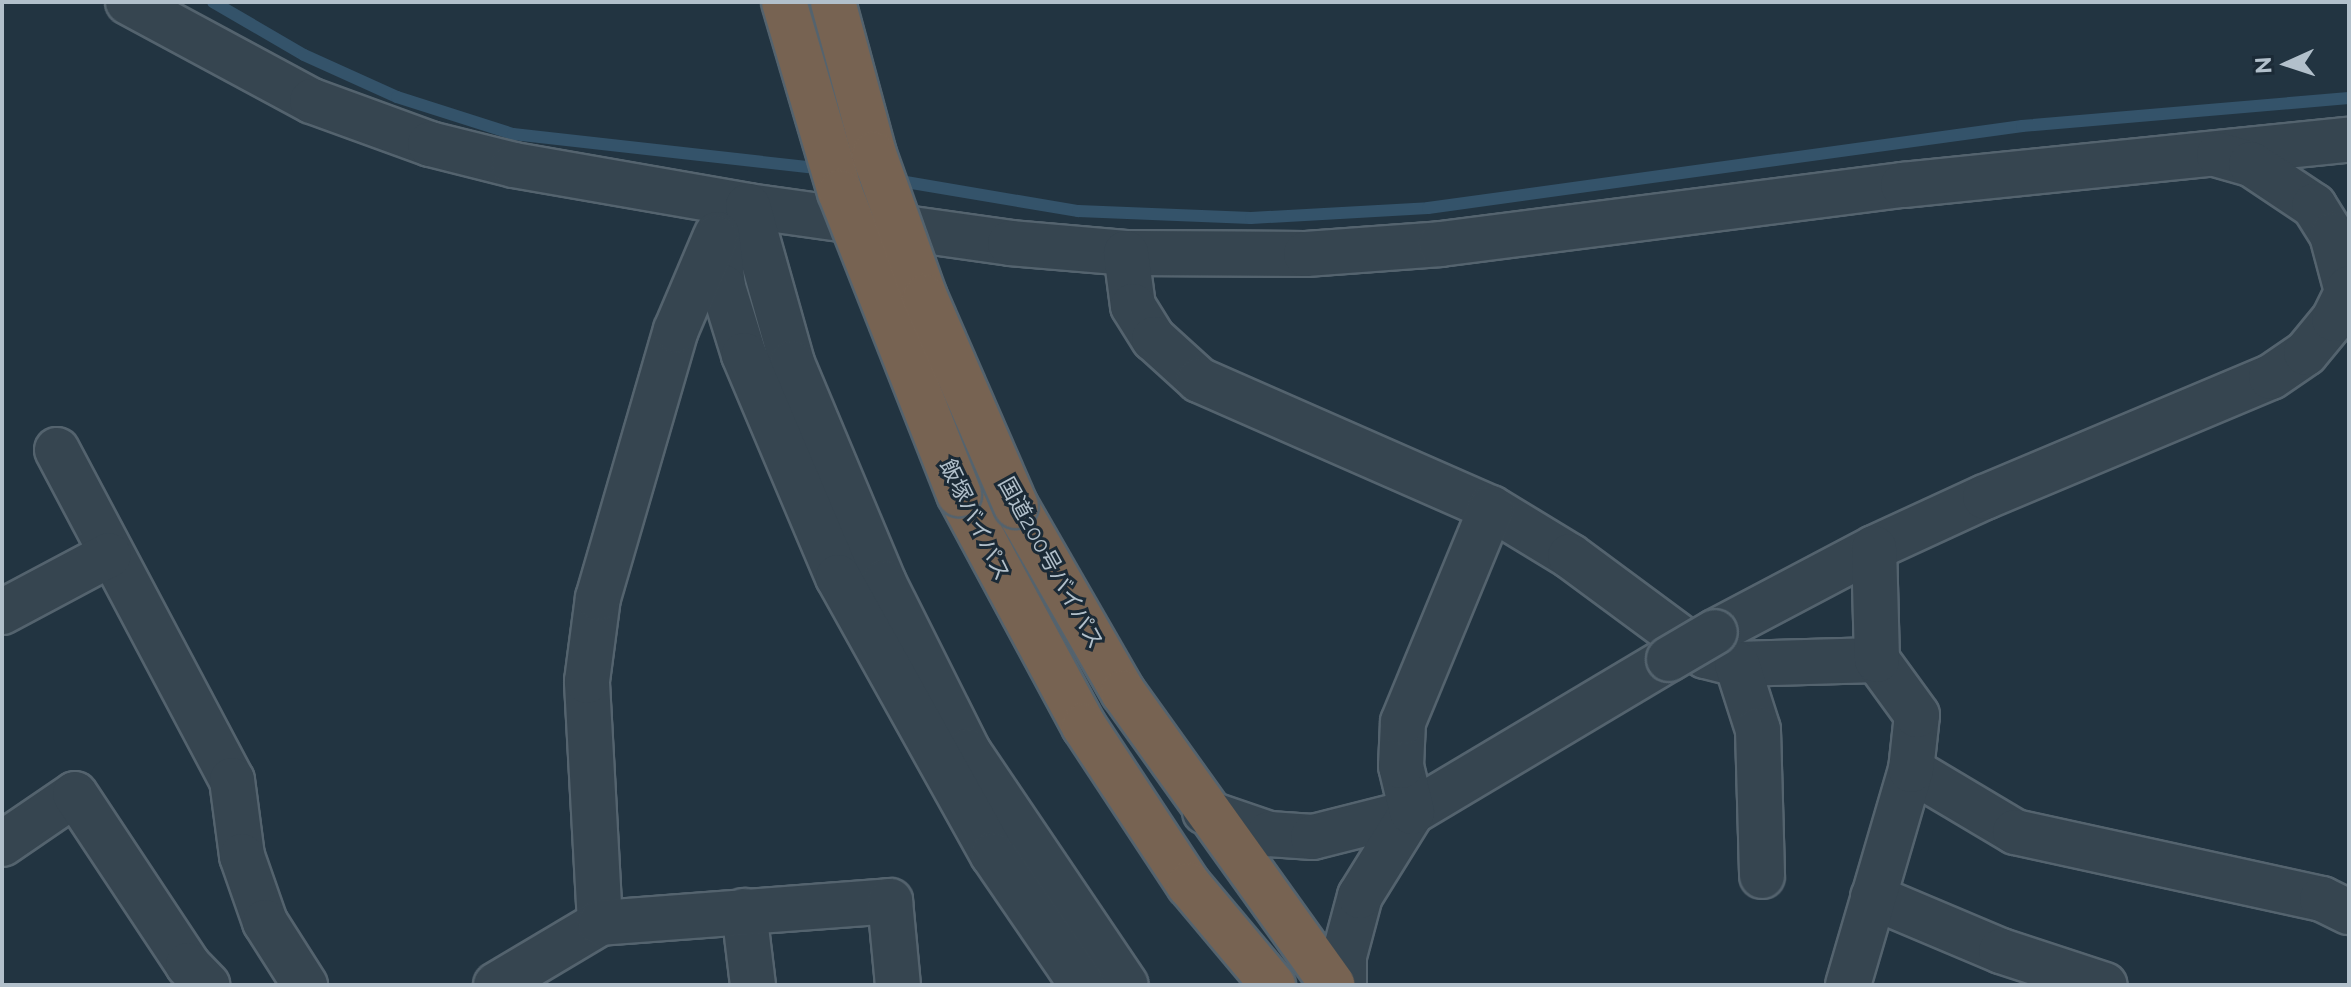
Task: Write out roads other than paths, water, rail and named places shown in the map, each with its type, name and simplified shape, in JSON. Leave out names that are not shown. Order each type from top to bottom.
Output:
[{"type":"highway","name":"飯塚バイパス","points":[[784,2],[840,192],[959,494],[1084,726],[1189,885],[1273,985]]},
{"type":"highway","name":"国道200号バイパス","points":[[833,2],[874,154],[920,283],[1016,506],[1123,692],[1205,812],[1333,985]]},
{"type":"street","points":[[128,2],[312,101],[430,144],[730,214],[1126,253],[1306,254],[1441,244],[1903,185],[2211,152],[2349,140],[2349,148]]},
{"type":"street","points":[[1126,253],[1133,306],[1154,339],[1199,380],[1491,508],[1570,556],[1705,656],[1726,648],[1874,548],[2271,377],[2306,353],[2349,292],[2332,235],[2314,206],[2251,164],[2211,152]]},
{"type":"street","points":[[600,923],[587,681],[598,598],[676,330],[730,214]]},
{"type":"street","points":[[730,214],[723,287],[744,355],[838,577],[993,855],[1082,985]]},
{"type":"street","points":[[730,214],[884,583],[968,751],[1126,985]]},
{"type":"street","points":[[57,450],[109,555],[195,704],[232,780],[242,856],[265,922],[305,985]]},
{"type":"street","points":[[1344,985],[1344,956],[1360,896],[1412,812],[1401,766],[1403,722],[1491,508]]},
{"type":"street","points":[[1848,985],[1911,770],[1917,715],[1877,660],[1874,548]]},
{"type":"street","points":[[2,612],[109,555]]},
{"type":"street","points":[[1726,648],[1758,730],[1762,876]]},
{"type":"street","points":[[1205,812],[1269,834],[1313,837],[1412,812],[1669,659],[1726,648],[1877,660]]},
{"type":"street","points":[[1911,770],[2015,832],[2322,899],[2349,912]]},
{"type":"street","points":[[2,844],[75,794],[188,965],[207,985]]},
{"type":"street","points":[[1873,897],[2001,951],[2105,985]]},
{"type":"street","points":[[496,985],[600,923],[890,901],[898,985]]},
{"type":"street","points":[[744,911],[753,985]]},
{"type":"waterway","points":[[213,2],[304,55],[397,97],[513,134],[825,169]]},
{"type":"waterway","points":[[894,180],[1078,211],[1251,218],[1428,208],[2022,126],[2349,98]]}]
